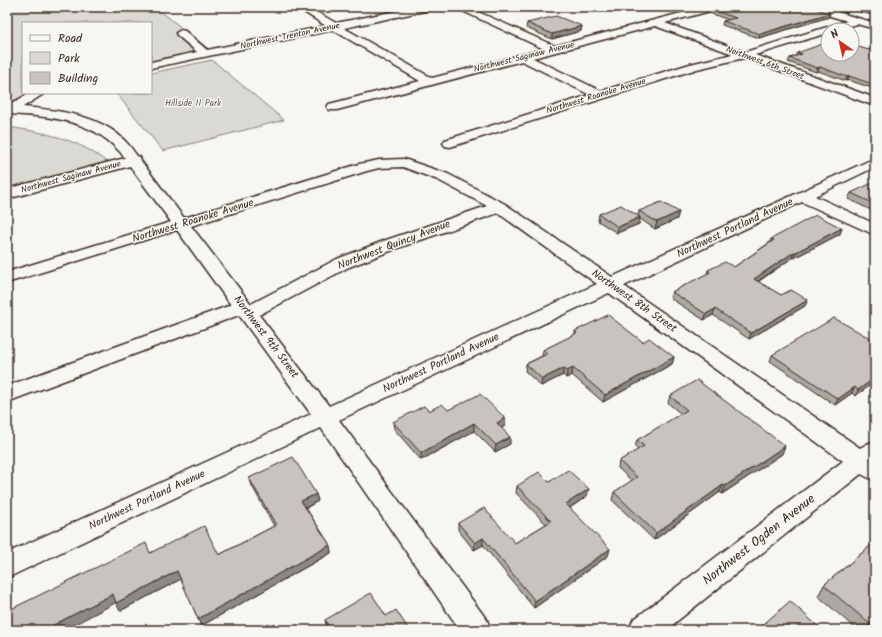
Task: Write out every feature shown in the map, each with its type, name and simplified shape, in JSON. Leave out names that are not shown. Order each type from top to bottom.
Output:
[{"type":"street","points":[[301,7],[430,81]]},
{"type":"street","name":"Northwest Trenton Avenue","points":[[152,65],[429,7]]},
{"type":"street","points":[[459,7],[553,49]]},
{"type":"street","name":"Northwest Saginaw Avenue","points":[[333,107],[715,7]]},
{"type":"street","points":[[814,7],[875,26]]},
{"type":"street","points":[[744,55],[856,20]]},
{"type":"street","name":"Northwest 6th Street","points":[[656,23],[875,102]]},
{"type":"street","points":[[181,33],[204,54]]},
{"type":"street","name":"Northwest Roanoke Avenue","points":[[450,143],[694,66],[744,55]]},
{"type":"street","points":[[523,57],[599,95]]},
{"type":"street","points":[[8,110],[38,94]]},
{"type":"street","name":"Northwest 9th Street","points":[[8,110],[37,112],[94,126],[104,131],[122,144],[135,160],[180,225],[246,310],[325,417],[477,630]]},
{"type":"street","name":"Northwest Saginaw Avenue","points":[[7,194],[135,160]]},
{"type":"street","name":"Northwest Portland Avenue","points":[[7,566],[875,162]]},
{"type":"street","name":"Northwest 8th Street","points":[[379,164],[404,163],[443,177],[500,207],[611,285],[870,461]]},
{"type":"street","name":"Northwest Roanoke Avenue","points":[[7,278],[364,167],[379,164]]},
{"type":"street","points":[[803,196],[875,230]]},
{"type":"street","name":"Northwest Quincy Avenue","points":[[7,394],[246,310],[343,263],[392,244],[500,207]]},
{"type":"street","name":"Northwest Ogden Avenue","points":[[643,630],[870,461]]},
{"type":"green space","points":[[7,7],[155,7],[210,50],[152,62],[152,22],[22,22],[22,94],[28,94],[7,103]]},
{"type":"green space","name":"Hillside II Park","points":[[212,60],[284,120],[163,151],[117,94],[152,94],[152,73]]},
{"type":"green space","points":[[7,127],[35,131],[62,138],[87,149],[110,165],[7,192]]},
{"type":"building","points":[[718,7],[809,7],[830,13],[760,34],[723,21],[736,18],[710,9]]},
{"type":"building","points":[[840,7],[851,7],[846,9]]},
{"type":"building","points":[[859,7],[875,7],[875,12]]},
{"type":"building","points":[[556,16],[582,26],[552,34],[527,23]]},
{"type":"building","points":[[820,45],[820,62],[860,62],[860,47],[869,50],[875,48],[875,85],[820,67],[817,68],[790,58],[802,54],[797,53]]},
{"type":"building","points":[[872,183],[875,184],[875,204],[851,193]]},
{"type":"building","points":[[661,202],[679,212],[657,222],[639,211]]},
{"type":"building","points":[[621,205],[640,217],[618,227],[599,214]]},
{"type":"building","points":[[816,215],[842,228],[794,252],[754,279],[781,295],[791,290],[808,300],[751,333],[715,309],[706,314],[672,292],[710,272],[708,270],[725,262],[734,267],[774,240],[771,239]]},
{"type":"building","points":[[608,315],[643,342],[649,338],[674,357],[605,395],[573,368],[567,371],[564,368],[542,379],[526,364],[547,354],[543,350],[577,333],[575,331]]},
{"type":"building","points":[[834,318],[875,341],[875,378],[858,390],[855,387],[838,399],[772,355]]},
{"type":"building","points":[[697,380],[785,446],[725,486],[723,485],[656,533],[614,492],[637,477],[619,461],[644,446],[637,440],[687,410],[670,396]]},
{"type":"building","points":[[480,394],[505,418],[497,423],[510,437],[496,445],[474,423],[421,453],[393,422],[424,406],[429,411],[442,404],[448,410]]},
{"type":"building","points":[[293,457],[316,494],[301,501],[330,545],[198,619],[177,571],[116,603],[113,594],[44,630],[7,630],[7,611],[146,543],[150,553],[204,526],[219,555],[276,525],[249,478]]},
{"type":"building","points":[[568,470],[589,489],[566,504],[610,549],[535,601],[483,538],[475,543],[458,523],[484,508],[515,543],[551,521],[517,486],[539,472],[549,482]]},
{"type":"building","points":[[875,542],[875,619],[870,624],[824,585]]},
{"type":"building","points":[[371,593],[386,616],[396,610],[409,630],[331,630],[325,620]]},
{"type":"building","points":[[790,601],[822,630],[757,630]]}]
